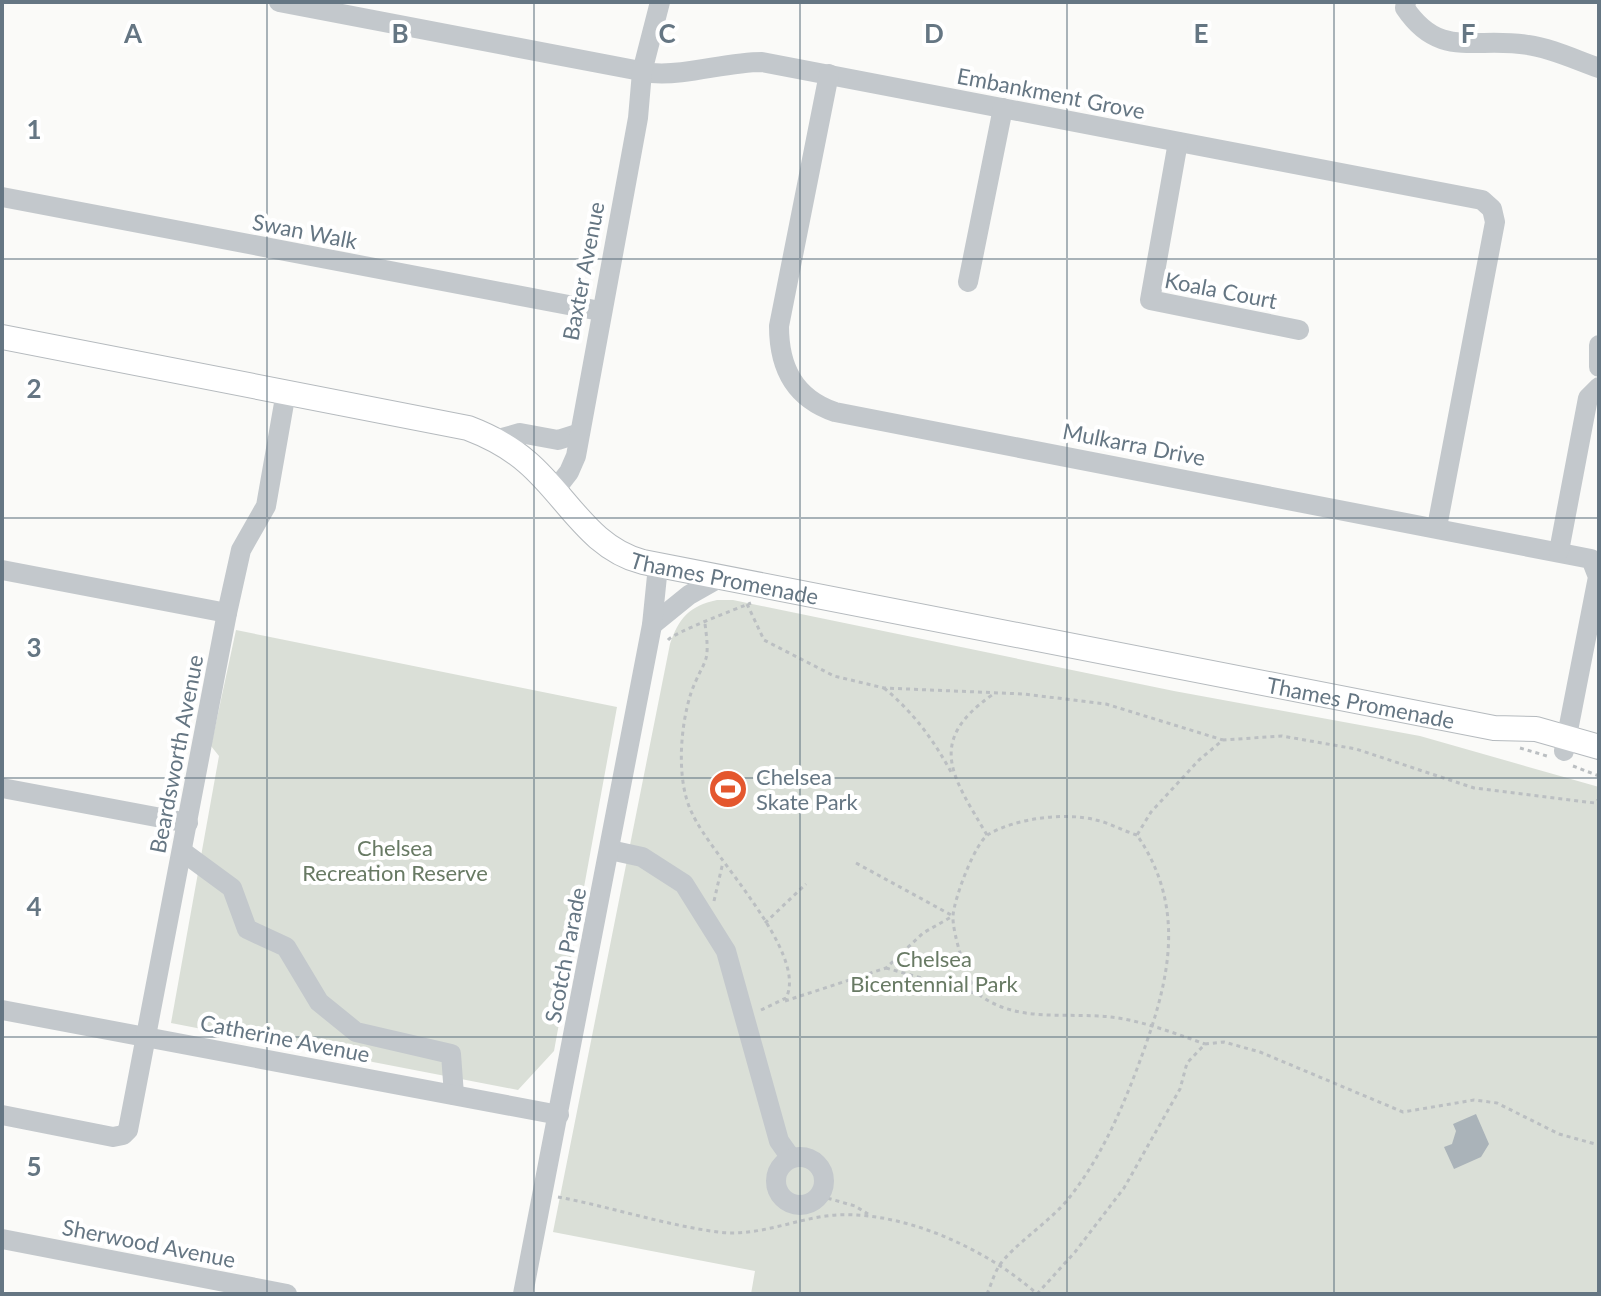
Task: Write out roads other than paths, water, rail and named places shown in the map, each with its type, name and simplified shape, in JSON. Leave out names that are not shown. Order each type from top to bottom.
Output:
[{"type":"main road","name":"Thames Promenade","points":[[2,337],[448,423],[495,440],[527,461],[605,545],[628,558],[1500,737],[1599,763]]},
{"type":"main road","name":"Thames Promenade","points":[[1560,751],[1599,747]]},
{"type":"street","name":"Embankment Grove","points":[[279,2],[646,72],[671,75],[739,62],[762,62],[1498,204],[1437,527]]},
{"type":"street","name":"Baxter Avenue","points":[[551,486],[573,464],[660,2]]},
{"type":"street","points":[[1406,2],[1405,8],[1420,31],[1441,40],[1529,45],[1599,68]]},
{"type":"street","name":"Mulkarra Drive","points":[[829,74],[779,326],[779,353],[801,394],[818,406],[835,412],[1591,559],[1598,575],[1560,751]]},
{"type":"street","points":[[968,282],[1003,108]]},
{"type":"street","name":"Koala Court","points":[[1178,142],[1150,300],[1299,330]]},
{"type":"street","name":"Swan Walk","points":[[2,197],[600,311]]},
{"type":"street","points":[[1599,345],[1599,367]]},
{"type":"street","points":[[1563,552],[1588,398],[1599,387]]},
{"type":"street","name":"Beardsworth Avenue","points":[[2,1115],[113,1137],[123,1135],[128,1130],[227,613],[241,550],[266,506],[286,392]]},
{"type":"street","points":[[495,440],[520,433],[561,440],[577,434]]},
{"type":"street","name":"Scotch Parade","points":[[523,1294],[663,567]]},
{"type":"street","points":[[2,570],[227,613]]},
{"type":"street","points":[[652,625],[681,600],[719,578]]},
{"type":"street","points":[[2,788],[188,823]]},
{"type":"street","points":[[610,850],[642,857],[684,884],[726,951],[746,1013],[779,1141],[791,1158]]},
{"type":"street","points":[[183,852],[232,888],[247,929],[286,947],[319,1002],[356,1032],[451,1054],[454,1095]]},
{"type":"street","name":"Catherine Avenue","points":[[2,1010],[559,1115]]},
{"type":"street","points":[[791,1158],[807,1158],[819,1166],[824,1181],[820,1196],[798,1205],[779,1192],[779,1169],[791,1158]]},
{"type":"street","name":"Sherwood Avenue","points":[[2,1239],[287,1294]]},
{"type":"place","name":"Chelsea Skate Park","points":[[728,789]]},
{"type":"park label","name":"Chelsea Recreation Reserve","points":[[395,860]]},
{"type":"park label","name":"Chelsea Bicentennial Park","points":[[934,970]]}]
